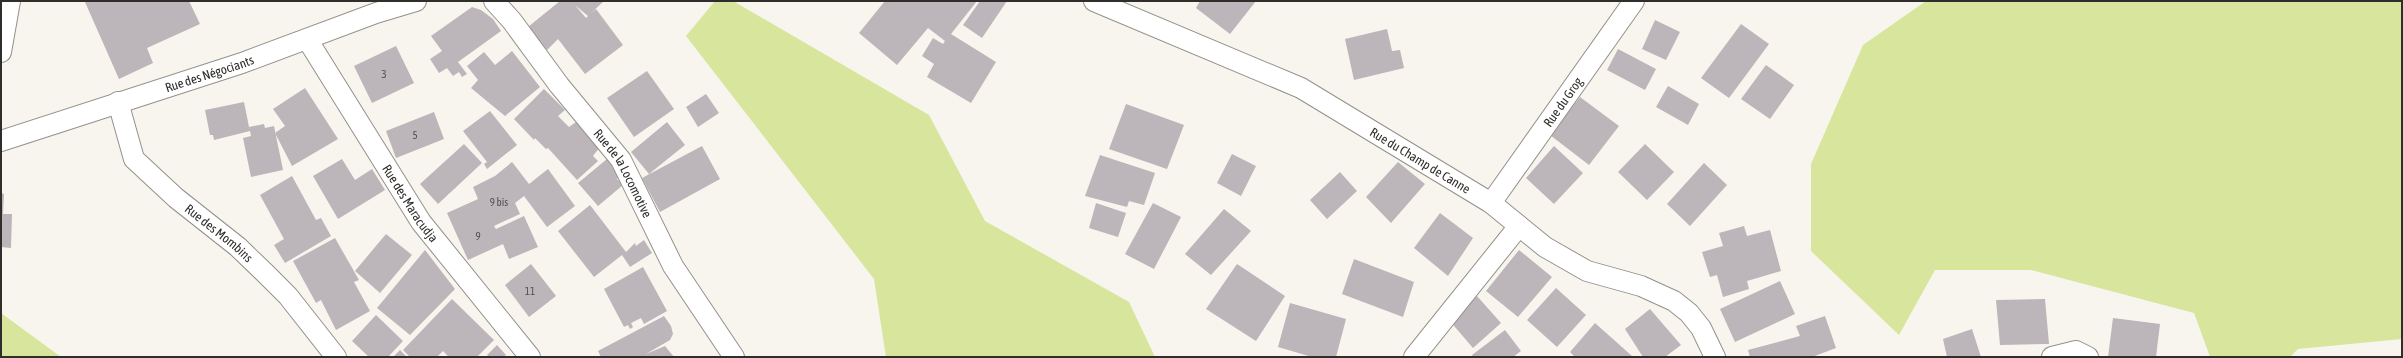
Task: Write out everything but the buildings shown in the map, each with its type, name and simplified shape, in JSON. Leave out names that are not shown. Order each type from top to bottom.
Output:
[{"type":"street","points":[[1,52],[10,1]]},
{"type":"street","name":"Rue des Négociants","points":[[1,141],[242,63],[376,13],[416,1]]},
{"type":"street","name":"Rue de la Locomotive","points":[[494,1],[512,21],[559,85],[621,160],[672,266],[734,357]]},
{"type":"street","name":"Rue du Champ de Canne","points":[[1094,1],[1301,88],[1491,203],[1545,247],[1587,271],[1641,286],[1674,301],[1689,312],[1701,328],[1715,357]]},
{"type":"street","name":"Rue du Grog","points":[[1491,203],[1634,1]]},
{"type":"street","name":"Rue des Maracudja","points":[[307,39],[421,222],[530,357]]},
{"type":"street","name":"Rue des Mombins","points":[[118,102],[134,159],[176,198],[238,247],[266,274],[288,296],[336,357]]},
{"type":"street","points":[[1414,357],[1519,226]]},
{"type":"street","points":[[2052,357],[2076,351],[2088,357]]},
{"type":"green space","points":[[715,1],[733,1],[929,115],[985,221],[1129,302],[1155,357],[886,357],[874,279],[686,36]]},
{"type":"green space","points":[[1926,1],[2402,1],[2402,339],[2298,349],[2290,357],[2210,357],[2194,313],[2031,270],[1935,270],[1899,335],[1811,251],[1811,164],[1863,45]]},
{"type":"green space","points":[[1,313],[61,357],[1,357]]}]
